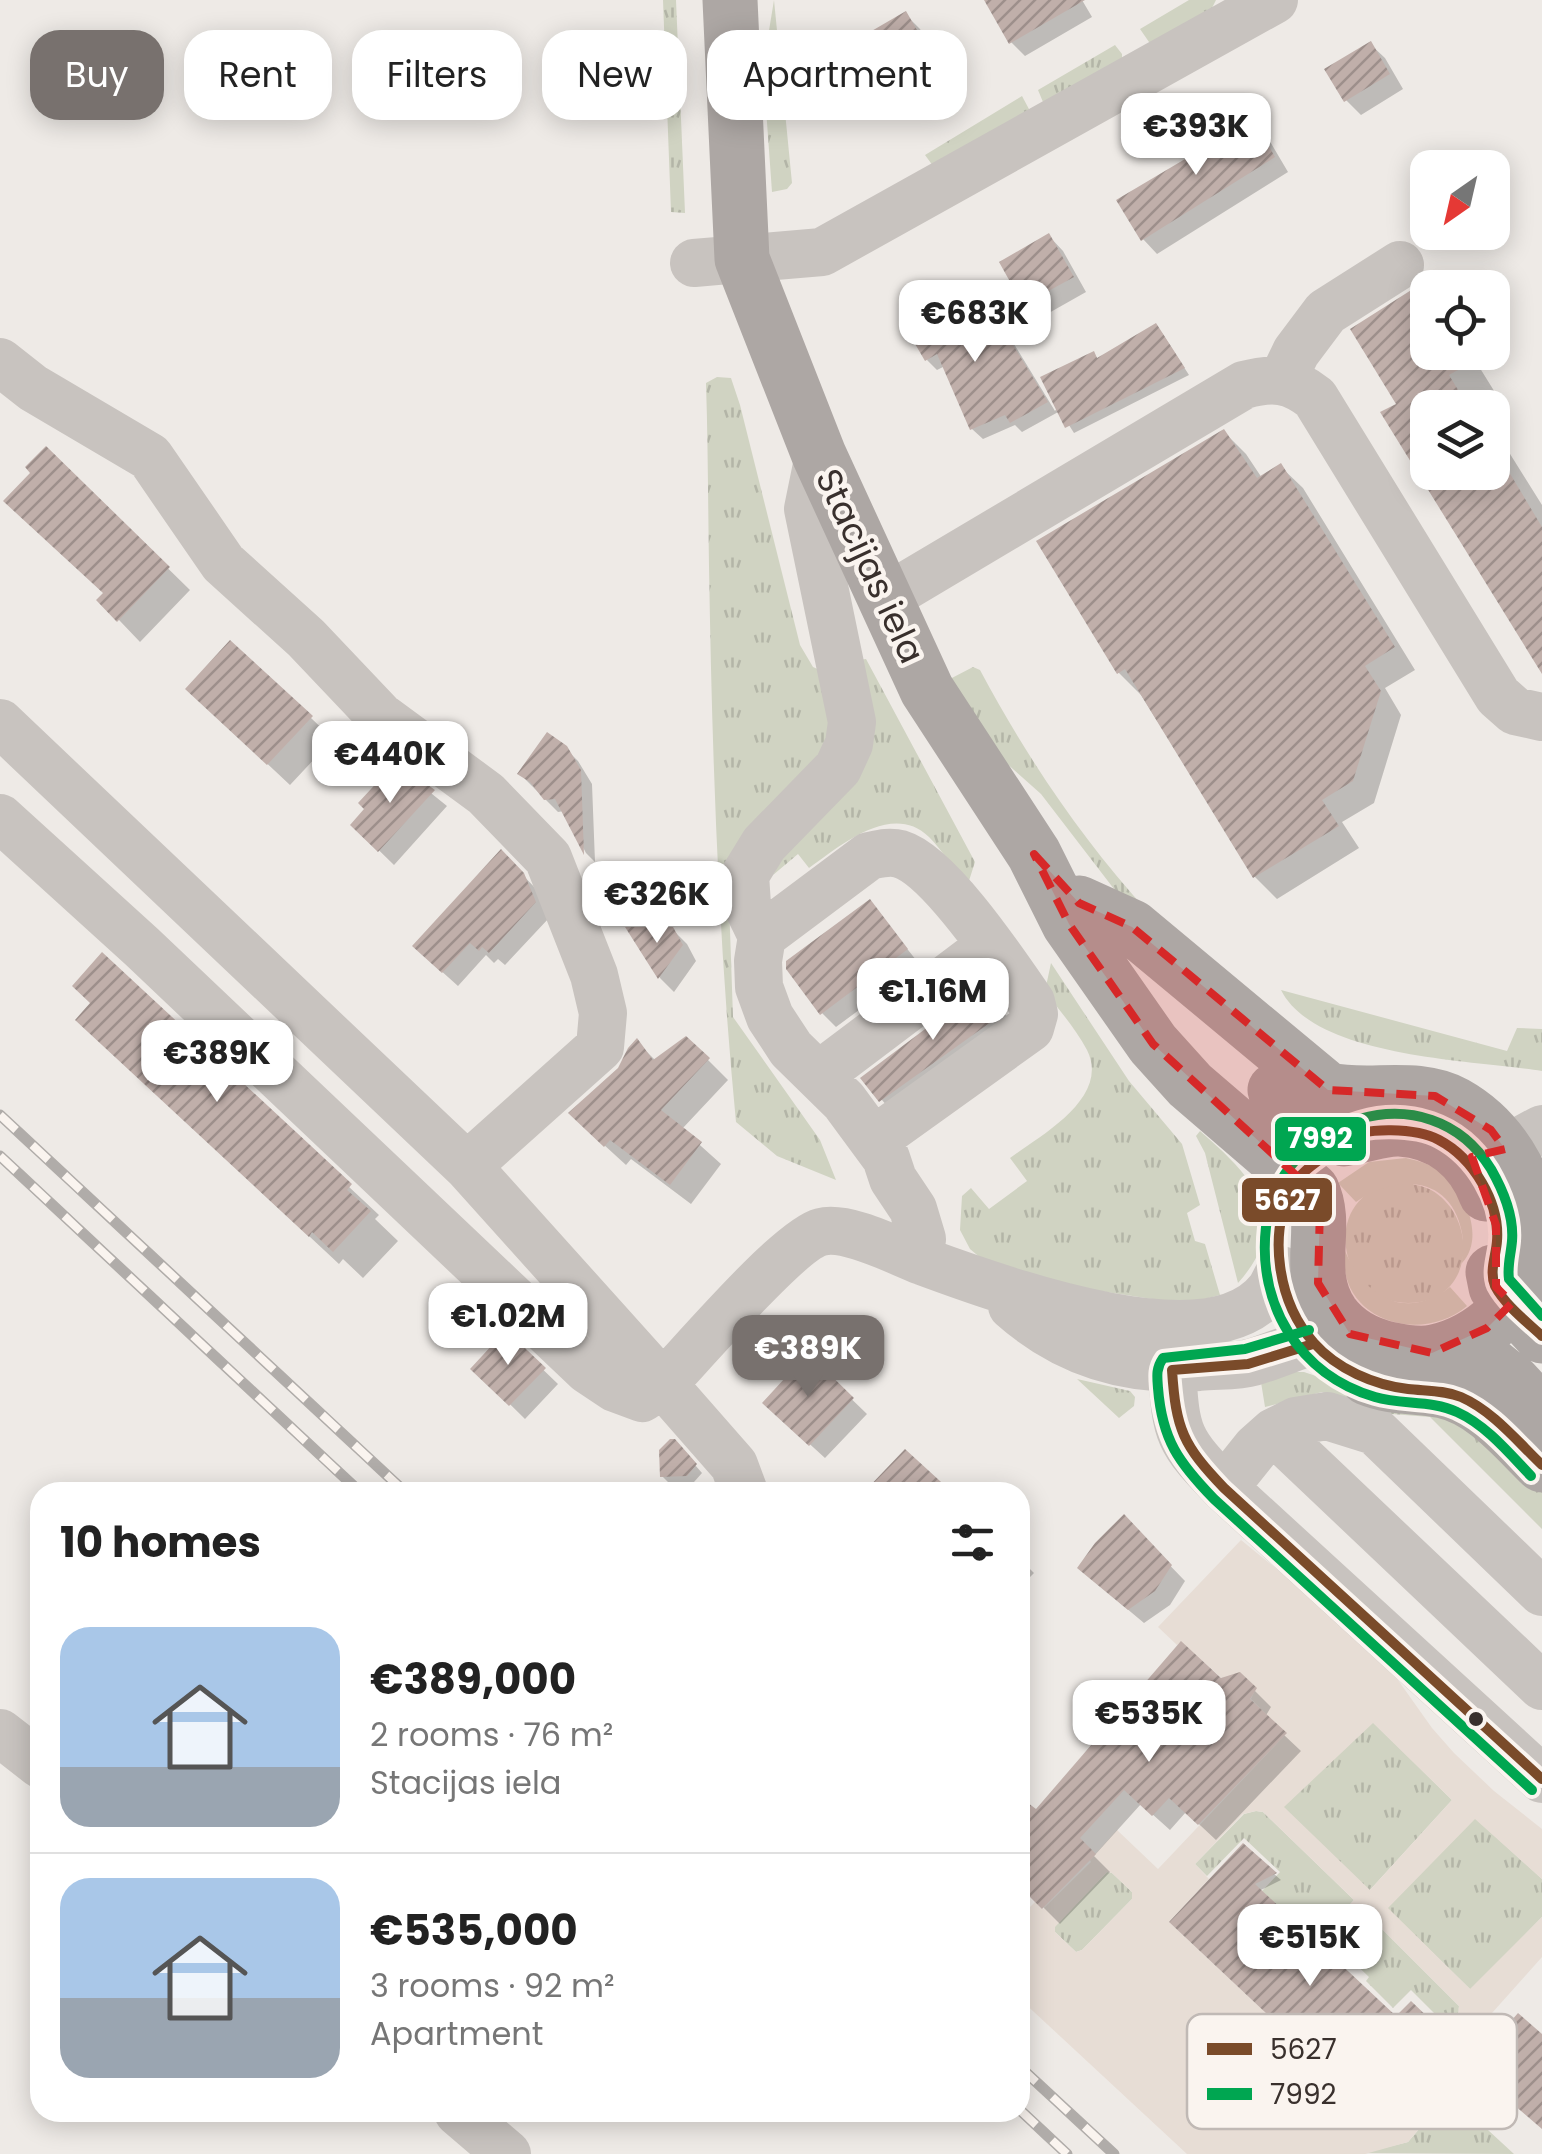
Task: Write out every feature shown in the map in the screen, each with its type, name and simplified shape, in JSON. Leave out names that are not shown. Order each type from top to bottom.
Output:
[{"type":"main road","name":"Stacijas iela","points":[[730,0],[725,249],[927,690],[1034,854],[1069,924],[1152,1044],[1252,1142],[1312,1190],[1320,1207],[1316,1242],[1318,1283],[1330,1312],[1331,1339]]},
{"type":"main road","name":"Stacijas iela","points":[[1034,854],[1179,1009],[1288,1100],[1344,1138]]},
{"type":"main road","points":[[1079,903],[1132,927],[1328,1090],[1351,1095],[1394,1092],[1435,1096],[1491,1130],[1503,1144],[1537,1212],[1528,1274],[1527,1320]]},
{"type":"main road","points":[[1503,1144],[1444,1141],[1400,1129],[1344,1138],[1338,1148],[1298,1177],[1283,1224],[1281,1270],[1294,1320],[1331,1339],[1407,1353],[1432,1353],[1464,1343],[1487,1328],[1527,1320]]},
{"type":"main road","points":[[1503,1144],[1479,1175],[1498,1244],[1492,1268],[1496,1288],[1527,1320]]},
{"type":"main road","points":[[1331,1339],[1346,1370],[1385,1385],[1440,1390],[1464,1398],[1484,1410],[1542,1466]]},
{"type":"main road","points":[[1464,1343],[1514,1383],[1542,1413]]},
{"type":"street","points":[[725,249],[822,252],[1256,4]]},
{"type":"street","points":[[1283,380],[1296,352],[1326,312],[1400,265]]},
{"type":"street","points":[[0,362],[33,388],[150,457],[223,563],[306,638],[380,716],[486,794],[548,858],[594,975],[603,1014],[600,1047],[467,1166]]},
{"type":"street","points":[[884,599],[1244,385],[1283,380],[1300,386],[1315,398],[1498,696],[1515,711],[1542,718]]},
{"type":"street","points":[[819,455],[808,509],[852,722],[849,744],[838,768],[764,844],[745,876],[747,906],[762,936],[759,987],[770,1017],[791,1049],[819,1076],[886,1158],[892,1179],[913,1209],[922,1239],[919,1260]]},
{"type":"street","points":[[0,723],[467,1166],[734,1465],[740,1482]]},
{"type":"street","points":[[0,818],[170,973],[588,1370],[616,1388],[642,1398],[663,1384],[809,1236],[826,1230],[867,1240],[991,1287],[1102,1318],[1129,1321],[1193,1322],[1236,1313],[1268,1292],[1281,1270]]},
{"type":"street","points":[[762,936],[869,856],[885,852],[902,854],[948,892],[1031,1002],[1034,1014],[1030,1028],[874,1140]]},
{"type":"street","points":[[819,1076],[990,946]]},
{"type":"street","points":[[991,1287],[1039,1329],[1103,1360],[1172,1370],[1248,1364],[1331,1339]]},
{"type":"street","points":[[1172,1370],[1176,1425],[1190,1453],[1542,1779]]},
{"type":"street","points":[[1224,1488],[1274,1432],[1296,1421],[1327,1416],[1375,1432],[1542,1592]]},
{"type":"street","points":[[1274,1432],[1542,1686]]},
{"type":"street","points":[[0,1733],[30,1756]]},
{"type":"street","points":[[469,2122],[506,2154]]},
{"type":"highlighted area","points":[[1034,854],[1079,903],[1132,927],[1328,1090],[1435,1096],[1491,1130],[1505,1149],[1472,1157],[1496,1225],[1496,1287],[1512,1303],[1487,1328],[1432,1353],[1350,1334],[1318,1283],[1320,1207],[1312,1190],[1153,1044],[1069,924]]},
{"type":"green space","points":[[663,0],[676,0],[677,30],[664,30]]},
{"type":"green space","points":[[774,0],[777,30],[769,30]]},
{"type":"green space","points":[[1189,0],[1216,0],[1212,8],[1157,42],[1149,42],[1140,29]]},
{"type":"green space","points":[[1115,45],[1122,61],[1043,102],[1038,90]]},
{"type":"green space","points":[[1022,96],[1030,111],[936,170],[925,155]]},
{"type":"green space","points":[[668,120],[681,120],[685,213],[671,212]]},
{"type":"green space","points":[[767,120],[786,120],[792,183],[787,189],[772,192]]},
{"type":"green space","points":[[717,377],[731,378],[740,405],[800,645],[813,667],[822,671],[835,698],[825,758],[728,872],[733,1017],[820,1140],[836,1180],[777,1156],[736,1122],[720,914],[712,705],[706,383]]},
{"type":"green space","points":[[866,659],[975,862],[967,887],[929,837],[914,827],[899,824],[867,831],[809,868],[798,854],[773,875],[796,832],[858,660]]},
{"type":"green space","points":[[973,667],[980,670],[1036,766],[1078,826],[1148,912],[1114,889],[1041,794],[1005,762],[948,680]]},
{"type":"green space","points":[[1051,963],[1129,1081],[1182,1144],[1200,1205],[1187,1213],[1195,1241],[1205,1244],[1220,1295],[1185,1304],[1002,1276],[970,1249],[960,1230],[962,1196],[971,1188],[989,1209],[1027,1181],[1010,1158],[1069,1114],[1089,1084],[1092,1068],[1087,1050],[1045,991]]},
{"type":"green space","points":[[1281,990],[1507,1051],[1517,1028],[1542,1029],[1542,1071],[1398,1052],[1360,1043],[1326,1030],[1299,1013]]},
{"type":"green space","points":[[1200,1131],[1249,1181],[1265,1218],[1264,1238],[1255,1260],[1238,1283],[1205,1153],[1196,1136]]},
{"type":"green space","points":[[1406,1158],[1440,1171],[1465,1204],[1472,1241],[1462,1263],[1463,1237],[1456,1214],[1434,1190],[1405,1184],[1388,1187],[1356,1202],[1338,1183],[1369,1162]]},
{"type":"green space","points":[[1401,1182],[1428,1188],[1446,1202],[1462,1234],[1460,1269],[1452,1284],[1438,1296],[1420,1302],[1392,1301],[1370,1290],[1354,1272],[1346,1250],[1346,1227],[1355,1206],[1373,1190]]},
{"type":"green space","points":[[1345,1251],[1363,1281],[1388,1299],[1417,1302],[1450,1287],[1467,1306],[1448,1318],[1427,1324],[1385,1319],[1367,1309],[1354,1294],[1346,1275]]},
{"type":"green space","points":[[1304,1372],[1362,1398],[1448,1411],[1542,1486],[1542,1529],[1430,1417],[1379,1413],[1322,1392],[1265,1407],[1260,1376]]},
{"type":"green space","points":[[1077,1379],[1130,1391],[1135,1397],[1134,1406],[1119,1418]]},
{"type":"green space","points":[[1373,1722],[1452,1800],[1369,1891],[1283,1807]]},
{"type":"green space","points":[[1263,1812],[1354,1900],[1322,1934],[1301,1914],[1293,1921],[1262,1891],[1280,1872],[1244,1838],[1207,1876],[1195,1864],[1244,1814]]},
{"type":"green space","points":[[1475,1818],[1542,1879],[1542,1917],[1471,1990],[1387,1908]]},
{"type":"green space","points":[[1107,1872],[1132,1892],[1132,1899],[1076,1952],[1055,1932],[1055,1926]]},
{"type":"green space","points":[[1376,1923],[1459,2006],[1458,2014],[1435,2014],[1411,1990],[1393,2008],[1345,1954]]},
{"type":"green space","points":[[1419,2129],[1487,2129],[1514,2154],[1364,2153],[1408,2142]]},
{"type":"shaded area","points":[[1241,1540],[1365,1641],[1454,1753],[1542,1829],[1542,1879],[1475,1819],[1388,1908],[1470,1989],[1542,1917],[1542,1957],[1493,2014],[1458,2014],[1459,2006],[1376,1923],[1345,1954],[1322,1934],[1354,1900],[1263,1812],[1243,1814],[1195,1864],[1209,1879],[1169,1922],[1267,2014],[1187,2014],[1187,2129],[1419,2129],[1408,2142],[1365,2154],[1187,2154],[1030,2008],[1030,1907],[1035,1902],[1043,1909],[1117,1830],[1158,1869],[1286,1734],[1251,1699],[1256,1688],[1240,1673],[1224,1680],[1181,1642],[1177,1645],[1158,1627]],"holes":[[[1373,1723],[1452,1800],[1370,1890],[1284,1807]],[[1107,1872],[1132,1892],[1132,1899],[1076,1952],[1055,1932],[1055,1927]]]},
{"type":"building","points":[[984,0],[1085,0],[1009,44]]},
{"type":"building","points":[[906,11],[917,30],[873,30]]},
{"type":"building","points":[[1371,41],[1390,74],[1344,102],[1324,69]]},
{"type":"building","points":[[1251,115],[1275,157],[1141,241],[1116,200]]},
{"type":"building","points":[[1049,233],[1074,277],[1023,305],[999,262]]},
{"type":"building","points":[[1410,291],[1410,370],[1458,370],[1449,375],[1458,390],[1410,390],[1410,461],[1380,412],[1396,404],[1350,329]]},
{"type":"building","points":[[946,293],[977,347],[1004,330],[1048,402],[1010,423],[1005,415],[970,430],[937,354],[925,361],[900,318]]},
{"type":"building","points":[[1156,323],[1185,368],[1065,428],[1040,377],[1094,351],[1097,358]]},
{"type":"building","points":[[1224,429],[1257,478],[1281,463],[1395,647],[1365,666],[1381,691],[1353,781],[1322,800],[1339,826],[1253,878],[1125,669],[1117,674],[1036,541]]},
{"type":"building","points":[[46,446],[170,567],[117,622],[96,600],[103,593],[3,501],[30,473],[25,467]]},
{"type":"building","points":[[1510,474],[1542,527],[1542,674],[1428,490],[1510,490]]},
{"type":"building","points":[[230,640],[313,716],[267,765],[185,689]]},
{"type":"building","points":[[547,732],[567,746],[581,770],[584,855],[555,799],[544,800],[530,782],[517,774]]},
{"type":"building","points":[[396,762],[435,790],[378,852],[350,825],[364,809],[358,803]]},
{"type":"building","points":[[501,849],[524,873],[536,902],[489,953],[470,943],[442,973],[412,946]]},
{"type":"building","points":[[870,899],[908,949],[820,1015],[786,969],[786,961]]},
{"type":"building","points":[[625,927],[673,927],[683,945],[658,979]]},
{"type":"building","points":[[102,952],[352,1184],[347,1190],[371,1211],[333,1252],[312,1232],[309,1237],[75,1020],[90,1003],[72,986]]},
{"type":"building","points":[[985,984],[1005,1012],[879,1102],[860,1078]]},
{"type":"building","points":[[686,1036],[710,1058],[661,1110],[702,1142],[670,1185],[610,1140],[604,1147],[568,1113],[618,1068],[637,1038],[653,1060]]},
{"type":"building","points":[[506,1330],[546,1368],[509,1406],[470,1369]]},
{"type":"building","points":[[808,1353],[854,1398],[809,1446],[762,1403]]},
{"type":"building","points":[[675,1439],[697,1464],[687,1476],[660,1477],[659,1450]]},
{"type":"building","points":[[905,1449],[941,1482],[874,1482]]},
{"type":"building","points":[[1124,1514],[1172,1565],[1155,1591],[1128,1610],[1077,1568]]},
{"type":"building","points":[[1181,1641],[1221,1678],[1240,1672],[1257,1688],[1250,1699],[1287,1733],[1198,1825],[1169,1798],[1152,1816],[1124,1790],[1080,1838],[1096,1854],[1042,1909],[1030,1897],[1030,1804],[1036,1809]]},
{"type":"building","points":[[1243,1843],[1277,1873],[1255,1884],[1394,2014],[1267,2014],[1169,1922]]},
{"type":"building","points":[[1411,2001],[1425,2014],[1398,2014]]},
{"type":"building","points":[[1517,2014],[1542,2034],[1542,2129],[1517,2107]]},
{"type":"railway","points":[[0,1115],[394,1482]]},
{"type":"railway","points":[[0,1156],[349,1482]]},
{"type":"railway","points":[[1030,2076],[1114,2154]]},
{"type":"railway","points":[[1030,2119],[1067,2154]]},
{"type":"transit line","name":"7992","points":[[1531,1476],[1497,1440],[1468,1418],[1447,1408],[1375,1397],[1348,1387],[1305,1354],[1276,1309],[1269,1283],[1266,1227],[1277,1189],[1298,1157],[1327,1134],[1360,1119],[1396,1114],[1432,1120],[1464,1138],[1491,1169],[1511,1223],[1509,1279],[1542,1316]]},
{"type":"transit line","name":"5627","points":[[1542,1336],[1495,1286],[1497,1226],[1489,1197],[1463,1158],[1439,1140],[1391,1130],[1353,1135],[1308,1169],[1293,1186],[1280,1225],[1280,1268],[1292,1308],[1314,1343],[1334,1361],[1369,1380],[1448,1393],[1473,1403],[1542,1465]]},
{"type":"transit line","name":"7992","points":[[1309,1330],[1245,1349],[1163,1358],[1158,1372],[1160,1406],[1174,1450],[1214,1499],[1532,1790]]},
{"type":"transit line","name":"5627","points":[[1313,1344],[1248,1364],[1172,1370],[1184,1435],[1199,1460],[1224,1488],[1542,1779]]}]
